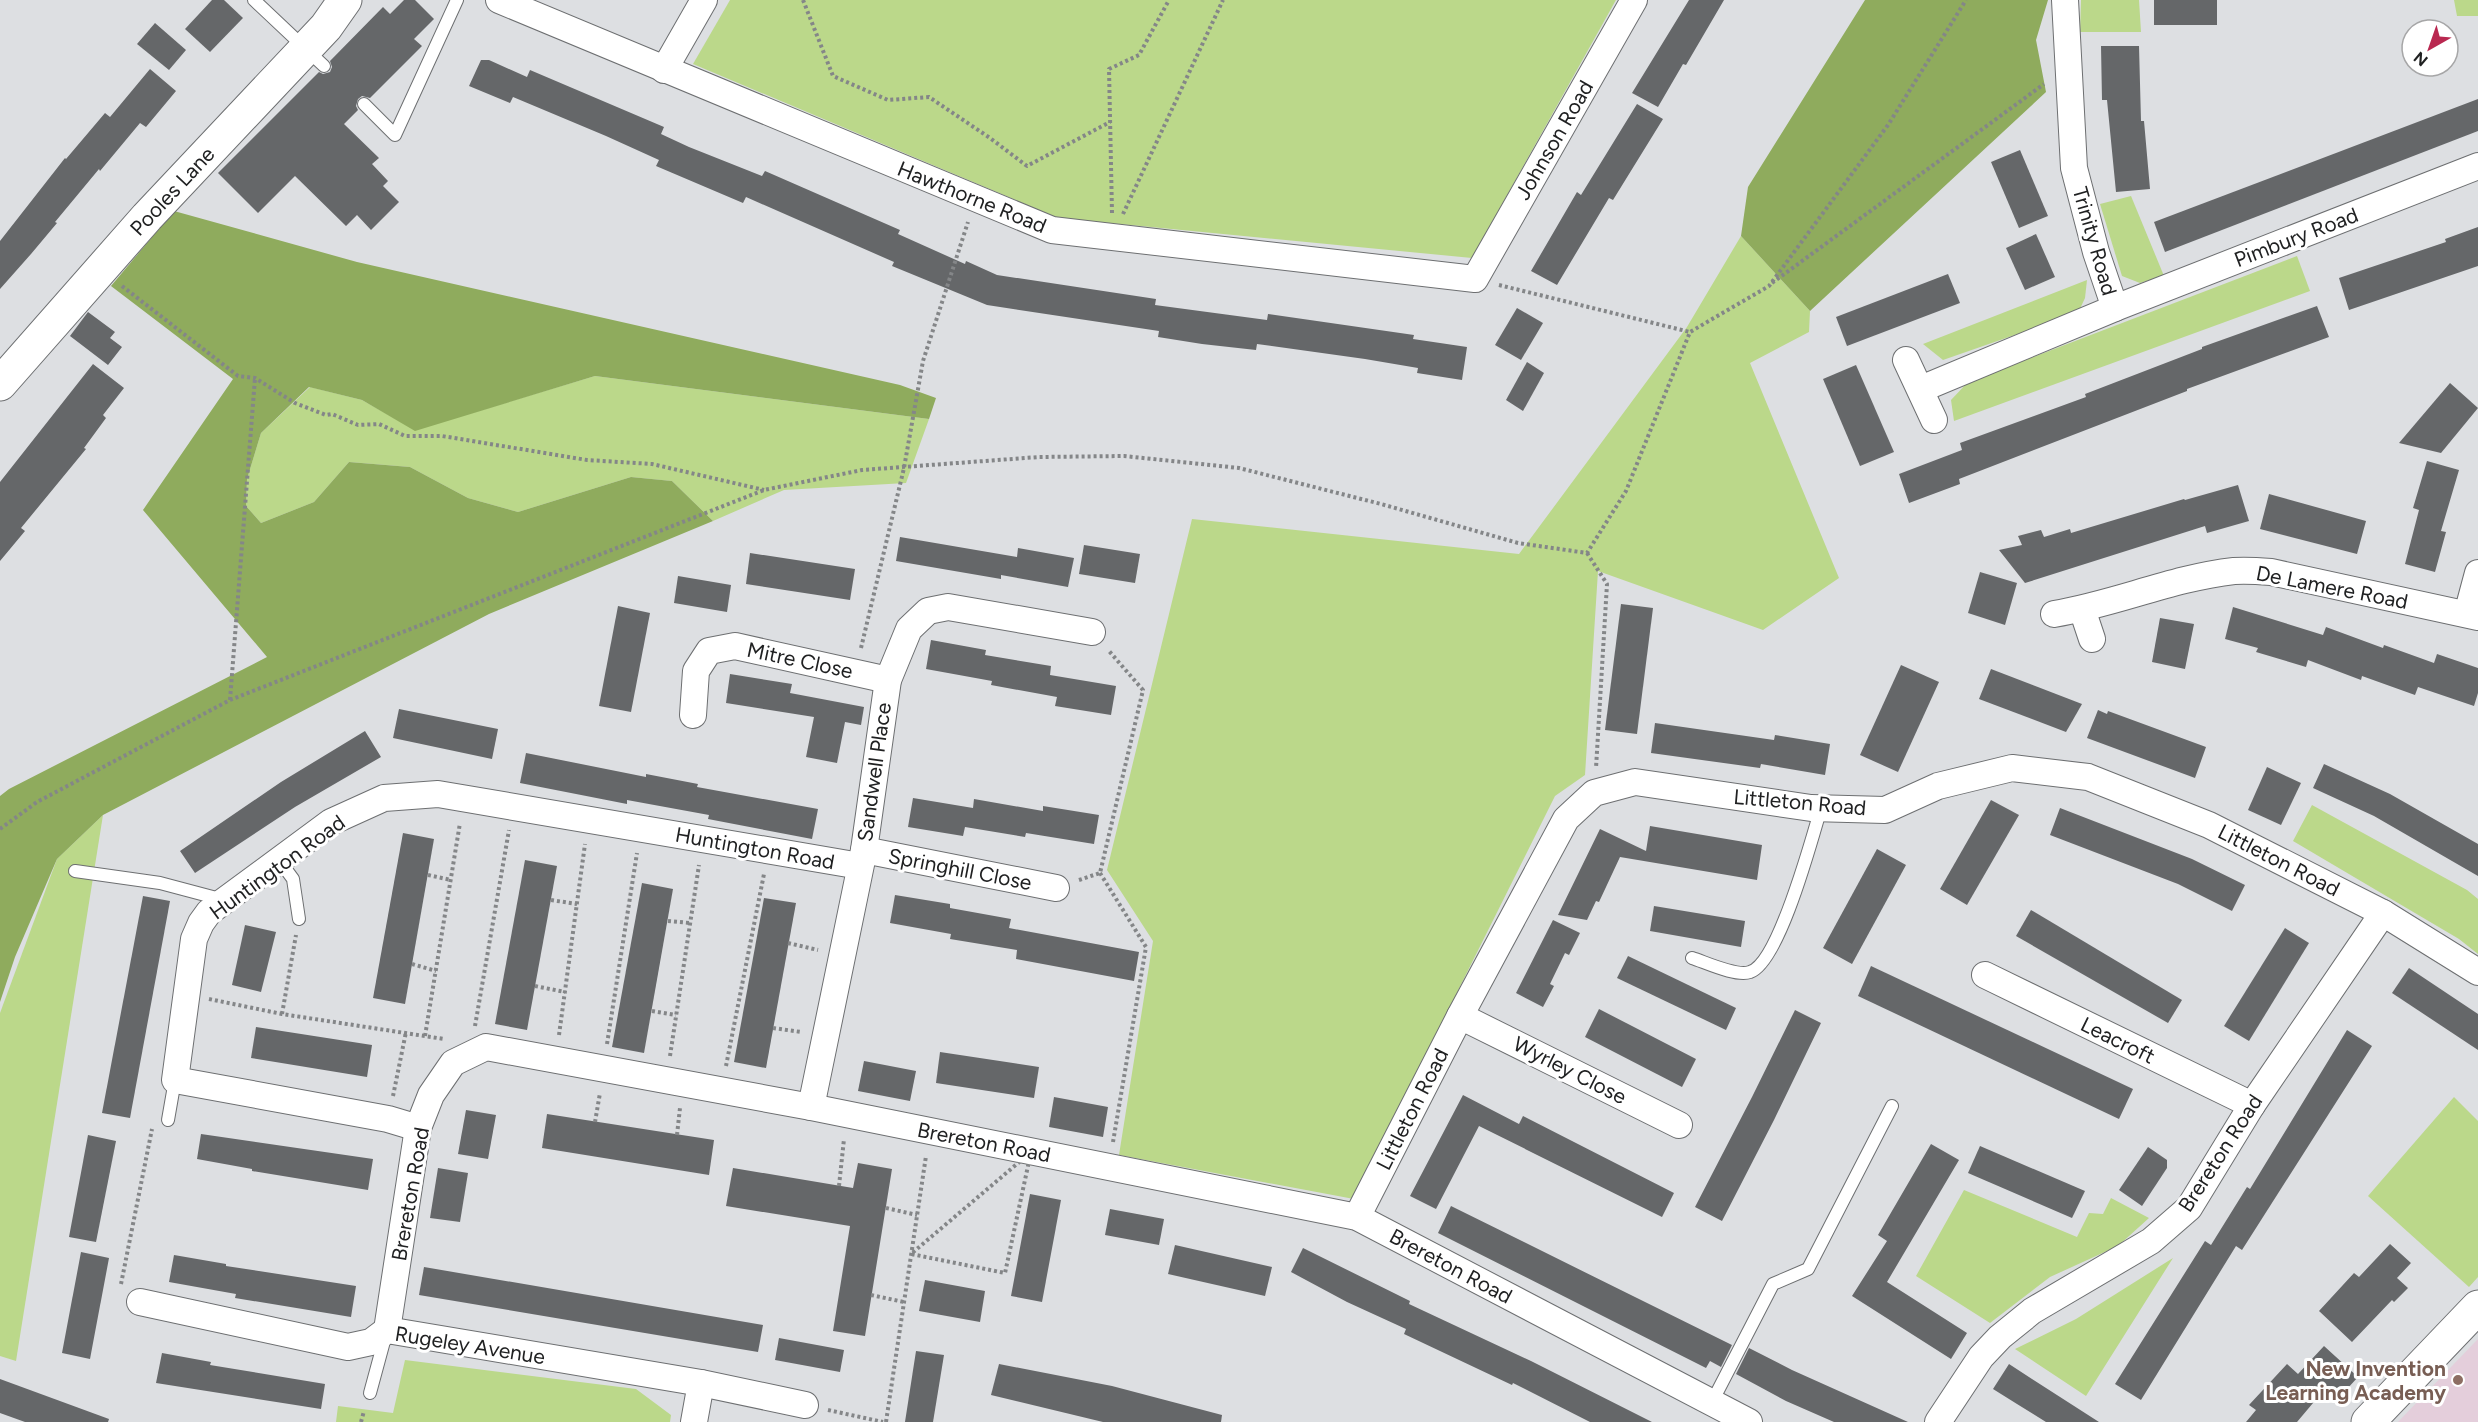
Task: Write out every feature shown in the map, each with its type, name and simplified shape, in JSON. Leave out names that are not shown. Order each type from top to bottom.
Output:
[{"type":"street","name":"Pooles Lane","points":[[0,384],[147,217],[315,57],[327,27],[345,0]]},
{"type":"street","name":"Hawthorne Road","points":[[499,0],[1052,230],[1474,279]]},
{"type":"street","points":[[664,69],[704,0]]},
{"type":"street","name":"Johnson Road","points":[[1474,279],[1634,0]]},
{"type":"street","name":"Trinity Road","points":[[1921,389],[2115,308],[2096,252],[2074,168],[2065,0]]},
{"type":"street","name":"Pimbury Road","points":[[2115,308],[2478,166]]},
{"type":"street","points":[[1906,360],[1934,420]]},
{"type":"street","name":"De Lamere Road","points":[[2054,614],[2082,609],[2198,577],[2236,570],[2271,572],[2473,616]]},
{"type":"street","points":[[2473,616],[2478,573]]},
{"type":"street","name":"Sandwell Place","points":[[811,1107],[862,858],[888,680],[909,629],[928,611],[948,607],[1092,632]]},
{"type":"street","points":[[2082,609],[2092,639]]},
{"type":"street","name":"Mitre Close","points":[[693,715],[696,671],[709,651],[735,646],[888,680]]},
{"type":"street","name":"Littleton Road","points":[[1357,1217],[1460,1016],[1566,819],[1594,793],[1635,782],[1821,808],[1885,810],[1938,786],[2012,768],[2088,777],[2209,825],[2383,913],[2478,972]]},
{"type":"street","name":"Huntington Road","points":[[175,1080],[194,939],[209,912],[331,822],[384,798],[438,794],[769,850],[862,858]]},
{"type":"street","name":"Springhill Close","points":[[862,858],[1056,888]]},
{"type":"street","name":"Brereton Road","points":[[1938,1422],[1981,1357],[2000,1337],[2032,1311],[2151,1241],[2189,1208],[2252,1105],[2383,913]]},
{"type":"street","name":"Leacroft","points":[[1985,975],[2252,1105]]},
{"type":"street","name":"Wyrley Close","points":[[1460,1016],[1679,1125]]},
{"type":"street","name":"Brereton Road","points":[[387,1330],[418,1128],[431,1095],[453,1063],[479,1046],[847,1114],[1357,1217],[1749,1422]]},
{"type":"street","points":[[175,1080],[388,1119],[418,1128]]},
{"type":"street","name":"Rugeley Avenue","points":[[140,1302],[348,1347],[371,1342],[387,1330],[701,1383],[805,1405]]},
{"type":"street","points":[[2368,1422],[2478,1307]]},
{"type":"street","points":[[694,1422],[701,1383]]},
{"type":"lane","points":[[254,0],[315,57]]},
{"type":"lane","points":[[364,105],[395,135],[457,0]]},
{"type":"lane","points":[[1692,958],[1736,972],[1750,972],[1760,965],[1794,898],[1821,808]]},
{"type":"lane","points":[[279,860],[293,879],[299,919]]},
{"type":"lane","points":[[75,871],[160,884],[225,900]]},
{"type":"lane","points":[[168,1120],[175,1080]]},
{"type":"lane","points":[[1712,1402],[1773,1284],[1808,1269],[1892,1106]]},
{"type":"lane","points":[[370,1393],[387,1330]]},
{"type":"path","points":[[803,0],[833,76],[888,100],[929,97],[1027,166],[1110,122]]},
{"type":"path","points":[[1112,237],[1107,70],[1139,55],[1169,0]]},
{"type":"path","points":[[1112,237],[1224,0]]},
{"type":"path","points":[[1769,286],[1888,125],[1966,0]]},
{"type":"path","points":[[1587,553],[1626,491],[1690,332],[1769,286],[2068,66]]},
{"type":"path","points":[[855,672],[904,468],[923,361],[975,199]]},
{"type":"path","points":[[101,271],[238,376],[255,378],[296,403],[358,425],[380,424],[405,436],[442,436],[587,460],[652,464],[764,490]]},
{"type":"path","points":[[1474,279],[1690,332]]},
{"type":"path","points":[[230,700],[255,378]]},
{"type":"path","points":[[0,829],[37,802],[230,700],[764,490],[862,470],[1039,457],[1124,456],[1239,468],[1392,507],[1518,543],[1587,553],[1607,584],[1594,793]]},
{"type":"path","points":[[1092,632],[1143,690],[1100,873],[1146,947],[1109,1168]]},
{"type":"path","points":[[425,1036],[464,798]]},
{"type":"path","points":[[185,993],[282,1014],[406,1032],[479,1046],[514,806]]},
{"type":"path","points":[[556,1060],[588,819]]},
{"type":"path","points":[[595,1122],[640,828]]},
{"type":"path","points":[[666,1080],[703,839]]},
{"type":"path","points":[[722,1091],[769,850]]},
{"type":"path","points":[[1056,888],[1100,873]]},
{"type":"path","points":[[428,875],[450,880]]},
{"type":"path","points":[[550,900],[577,904]]},
{"type":"path","points":[[282,1014],[299,919]]},
{"type":"path","points":[[668,921],[690,923]]},
{"type":"path","points":[[412,964],[436,971]]},
{"type":"path","points":[[535,986],[565,992]]},
{"type":"path","points":[[652,1011],[676,1015]]},
{"type":"path","points":[[388,1119],[406,1032]]},
{"type":"path","points":[[839,1186],[847,1114]]},
{"type":"path","points":[[140,1302],[120,1290],[154,1119],[168,1120]]},
{"type":"path","points":[[805,1405],[885,1422],[930,1131]]},
{"type":"path","points":[[911,1254],[1031,1152]]},
{"type":"path","points":[[911,1254],[1005,1273],[1031,1152]]},
{"type":"path","points":[[886,1208],[917,1215]]},
{"type":"path","points":[[871,1295],[904,1302]]},
{"type":"shaded area","name":"New Invention Learning Academy","points":[[2478,1339],[2478,1422],[2398,1422]]},
{"type":"green space","points":[[730,0],[1616,0],[1472,258],[1058,218],[693,64]]},
{"type":"green space","points":[[1865,0],[2048,0],[2036,40],[2046,92],[1810,311],[1741,236],[1748,187]]},
{"type":"green space","points":[[2081,0],[2139,0],[2141,32],[2080,32]]},
{"type":"green space","points":[[2454,0],[2478,0],[2478,16],[2457,16]]},
{"type":"green space","points":[[2131,196],[2164,276],[2140,283],[2122,276],[2100,204]]},
{"type":"green space","points":[[174,211],[357,262],[900,385],[936,398],[929,419],[595,376],[415,431],[362,400],[309,387],[261,433],[247,479],[246,506],[261,523],[314,502],[349,462],[410,467],[468,498],[518,512],[631,477],[672,481],[713,521],[489,614],[103,815],[57,859],[15,957],[0,1002],[0,796],[9,789],[267,657],[143,510],[233,379],[111,286]]},
{"type":"green space","points":[[1741,236],[1810,311],[1809,332],[1750,363],[1839,578],[1763,630],[1598,571],[1585,775],[1555,796],[1354,1199],[1119,1155],[1153,941],[1107,870],[1192,519],[1519,554],[1687,327]]},
{"type":"green space","points":[[2297,256],[2310,291],[1954,421],[1951,400],[1968,382]]},
{"type":"green space","points":[[2087,280],[2085,298],[2078,313],[1943,360],[1923,344]]},
{"type":"green space","points":[[595,376],[929,419],[906,483],[784,490],[713,521],[672,481],[631,477],[518,512],[468,498],[410,467],[349,462],[314,502],[261,523],[246,506],[247,479],[261,433],[310,387],[362,400],[415,430]]},
{"type":"green space","points":[[2312,805],[2467,890],[2478,899],[2478,954],[2459,939],[2293,841]]},
{"type":"green space","points":[[103,815],[16,1361],[0,1356],[0,1013],[57,859]]},
{"type":"green space","points":[[2454,1097],[2478,1121],[2478,1277],[2469,1287],[2368,1196]]},
{"type":"green space","points":[[1964,1190],[2077,1237],[2089,1213],[2103,1214],[2111,1198],[2149,1218],[2118,1246],[2050,1277],[1990,1323],[1916,1276]]},
{"type":"green space","points":[[2173,1258],[2086,1396],[2015,1349],[2076,1319]]},
{"type":"green space","points":[[405,1360],[636,1389],[671,1415],[670,1422],[336,1422],[338,1406],[393,1413]]},
{"type":"building","points":[[212,0],[224,0],[243,18],[210,52],[185,29]]},
{"type":"building","points":[[404,0],[415,0],[434,19],[414,39],[422,46],[370,98],[362,96],[358,99],[356,106],[358,110],[344,124],[379,158],[372,164],[388,181],[383,186],[399,202],[371,230],[357,215],[346,226],[295,176],[258,213],[218,173],[319,72],[323,74],[330,72],[332,67],[330,61],[383,7],[390,14]]},
{"type":"building","points":[[1689,0],[1724,0],[1658,107],[1632,93]]},
{"type":"building","points":[[2154,0],[2217,0],[2217,25],[2154,25]]},
{"type":"building","points":[[155,23],[186,50],[169,70],[137,44]]},
{"type":"building","points":[[2101,46],[2139,46],[2141,121],[2144,121],[2150,189],[2116,192],[2107,100],[2102,100]]},
{"type":"building","points":[[481,60],[489,60],[527,77],[530,70],[664,127],[661,134],[689,147],[762,176],[765,171],[900,230],[898,234],[965,264],[966,261],[997,275],[1156,299],[1155,305],[1267,320],[1268,314],[1414,335],[1413,339],[1467,347],[1462,380],[1417,373],[1418,368],[1365,359],[1257,344],[1256,350],[1202,344],[1158,337],[1159,331],[987,305],[892,266],[894,262],[746,197],[743,203],[656,166],[659,160],[606,136],[513,97],[510,103],[469,86]]},
{"type":"building","points":[[150,69],[176,91],[146,127],[140,123],[100,171],[99,169],[55,222],[57,223],[0,289],[0,241],[65,158],[105,113],[110,117]]},
{"type":"building","points":[[2478,99],[2478,131],[2165,252],[2154,222]]},
{"type":"building","points":[[1637,104],[1663,119],[1613,200],[1609,198],[1557,285],[1531,271],[1577,192],[1581,195]]},
{"type":"building","points":[[2020,150],[2048,216],[2019,228],[1991,162]]},
{"type":"building","points":[[2478,227],[2478,266],[2349,310],[2339,278],[2446,242],[2445,239]]},
{"type":"building","points":[[2036,234],[2055,277],[2025,290],[2006,248]]},
{"type":"building","points":[[1948,274],[1960,303],[1847,346],[1836,317]]},
{"type":"building","points":[[2317,306],[2329,337],[2187,389],[2187,391],[1959,479],[1960,484],[1909,503],[1899,474],[1962,450],[1960,443],[2086,397],[2085,394],[2202,349],[2202,347]]},
{"type":"building","points":[[1517,308],[1543,323],[1521,360],[1495,345]]},
{"type":"building","points":[[88,312],[115,332],[110,338],[122,347],[108,365],[70,336]]},
{"type":"building","points":[[1527,362],[1544,373],[1523,411],[1506,400]]},
{"type":"building","points":[[93,364],[124,388],[103,415],[106,418],[84,448],[86,449],[21,528],[25,531],[0,561],[0,482]]},
{"type":"building","points":[[1856,365],[1894,452],[1860,466],[1823,379]]},
{"type":"building","points":[[2450,383],[2478,408],[2441,453],[2399,443]]},
{"type":"building","points":[[2427,461],[2459,470],[2441,531],[2446,532],[2435,572],[2405,564],[2419,510],[2413,508]]},
{"type":"building","points":[[2238,485],[2249,521],[2207,533],[2205,526],[2025,583],[1999,550],[2022,545],[2018,536],[2041,530],[2044,537],[2070,529],[2071,533]]},
{"type":"building","points":[[2269,494],[2366,521],[2357,554],[2260,529]]},
{"type":"building","points":[[900,537],[1017,557],[1018,548],[1074,558],[1068,587],[1001,575],[1001,579],[896,561]]},
{"type":"building","points":[[1084,545],[1140,554],[1135,583],[1079,574]]},
{"type":"building","points":[[750,553],[855,569],[850,600],[746,584]]},
{"type":"building","points":[[1980,572],[2017,583],[2005,625],[1968,613]]},
{"type":"building","points":[[678,576],[731,585],[727,612],[674,603]]},
{"type":"building","points":[[1621,604],[1653,608],[1637,734],[1605,730]]},
{"type":"building","points":[[618,606],[650,613],[631,712],[599,706]]},
{"type":"building","points":[[2233,607],[2323,635],[2326,627],[2383,648],[2384,645],[2434,663],[2437,654],[2478,668],[2478,693],[2474,706],[2418,687],[2415,695],[2362,676],[2361,680],[2308,660],[2306,667],[2256,652],[2258,648],[2225,639]]},
{"type":"building","points":[[2160,618],[2194,624],[2185,669],[2152,662]]},
{"type":"building","points":[[931,640],[986,650],[985,655],[1051,666],[1050,675],[1116,686],[1111,715],[1055,706],[1057,697],[991,685],[992,681],[926,669]]},
{"type":"building","points":[[1901,665],[1939,682],[1898,772],[1860,755]]},
{"type":"building","points":[[1991,669],[2082,704],[2066,732],[1979,699]]},
{"type":"building","points":[[730,674],[792,684],[790,693],[864,707],[861,725],[845,722],[837,763],[806,757],[814,717],[726,703]]},
{"type":"building","points":[[399,709],[498,729],[492,759],[393,738]]},
{"type":"building","points":[[2098,710],[2107,714],[2108,711],[2206,747],[2195,778],[2087,738]]},
{"type":"building","points":[[1655,723],[1774,740],[1775,735],[1830,744],[1825,775],[1761,764],[1760,768],[1651,753]]},
{"type":"building","points":[[365,731],[381,757],[295,807],[195,873],[180,851],[281,782]]},
{"type":"building","points":[[526,753],[646,777],[646,774],[698,784],[697,787],[818,809],[812,839],[708,819],[709,815],[627,800],[627,804],[520,783]]},
{"type":"building","points":[[2324,764],[2390,794],[2478,844],[2478,876],[2374,816],[2313,788]]},
{"type":"building","points":[[2267,767],[2301,783],[2281,825],[2248,810]]},
{"type":"building","points":[[913,798],[973,808],[974,799],[1043,811],[1043,806],[1099,815],[1094,844],[1026,833],[1025,837],[965,827],[963,836],[908,827]]},
{"type":"building","points":[[1991,800],[2019,815],[1967,905],[1940,889]]},
{"type":"building","points":[[2060,808],[2192,859],[2245,885],[2232,911],[2178,884],[2050,835]]},
{"type":"building","points":[[1650,826],[1762,845],[1757,880],[1620,857],[1599,902],[1596,901],[1587,920],[1558,915],[1600,829],[1646,851]]},
{"type":"building","points":[[403,833],[434,839],[405,1004],[373,998]]},
{"type":"building","points":[[1877,849],[1906,865],[1852,964],[1823,948]]},
{"type":"building","points":[[525,860],[557,866],[527,1030],[495,1024]]},
{"type":"building","points":[[642,883],[673,889],[644,1053],[612,1047]]},
{"type":"building","points":[[895,895],[950,904],[950,908],[1011,919],[1009,928],[1139,952],[1134,981],[1016,959],[1017,950],[950,939],[951,934],[890,923]]},
{"type":"building","points":[[143,896],[170,901],[130,1118],[102,1113]]},
{"type":"building","points":[[764,898],[796,903],[766,1068],[734,1062]]},
{"type":"building","points":[[1654,906],[1745,921],[1741,947],[1650,931]]},
{"type":"building","points":[[2031,910],[2182,1000],[2168,1023],[2016,936]]},
{"type":"building","points":[[1553,920],[1580,933],[1569,955],[1565,953],[1550,984],[1554,986],[1543,1007],[1516,993]]},
{"type":"building","points":[[245,925],[276,932],[261,992],[232,985]]},
{"type":"building","points":[[2285,928],[2309,943],[2249,1041],[2224,1026]]},
{"type":"building","points":[[1628,956],[1736,1008],[1726,1030],[1617,978]]},
{"type":"building","points":[[1871,966],[2133,1089],[2119,1119],[1858,996]]},
{"type":"building","points":[[2409,968],[2478,1014],[2478,1050],[2392,993]]},
{"type":"building","points":[[1599,1009],[1696,1059],[1682,1087],[1585,1037]]},
{"type":"building","points":[[1795,1010],[1821,1023],[1722,1221],[1695,1207]]},
{"type":"building","points":[[256,1027],[372,1045],[367,1077],[251,1058]]},
{"type":"building","points":[[2347,1030],[2372,1046],[2242,1250],[2236,1246],[2141,1400],[2115,1384],[2205,1241],[2211,1245],[2247,1187],[2250,1189]]},
{"type":"building","points":[[940,1052],[1039,1067],[1034,1098],[936,1083]]},
{"type":"building","points":[[864,1061],[916,1071],[910,1101],[858,1091]]},
{"type":"building","points":[[1463,1095],[1519,1124],[1523,1116],[1674,1193],[1662,1217],[1479,1126],[1436,1209],[1410,1196]]},
{"type":"building","points":[[1054,1097],[1108,1107],[1103,1137],[1049,1127]]},
{"type":"building","points":[[466,1110],[496,1115],[488,1159],[458,1154]]},
{"type":"building","points":[[547,1114],[714,1140],[709,1175],[542,1148]]},
{"type":"building","points":[[201,1134],[373,1159],[368,1190],[252,1171],[252,1169],[197,1159]]},
{"type":"building","points":[[88,1135],[116,1141],[96,1242],[69,1237]]},
{"type":"building","points":[[1931,1144],[1959,1160],[1887,1282],[1967,1333],[1951,1359],[1852,1296],[1887,1241],[1878,1235]]},
{"type":"building","points":[[1980,1146],[2085,1191],[2072,1218],[1968,1173]]},
{"type":"building","points":[[2148,1147],[2167,1160],[2167,1168],[2142,1206],[2119,1190]]},
{"type":"building","points":[[858,1163],[892,1169],[865,1336],[833,1331],[850,1226],[726,1206],[733,1168],[853,1188]]},
{"type":"building","points":[[438,1168],[468,1173],[460,1222],[430,1218]]},
{"type":"building","points":[[1030,1194],[1061,1200],[1042,1302],[1011,1296]]},
{"type":"building","points":[[1451,1206],[1732,1345],[1721,1367],[1710,1361],[1706,1368],[1438,1233]]},
{"type":"building","points":[[1110,1209],[1164,1219],[1159,1245],[1105,1235]]},
{"type":"building","points":[[2390,1244],[2411,1263],[2397,1278],[2408,1288],[2394,1302],[2392,1300],[2352,1342],[2319,1311],[2354,1273],[2359,1277]]},
{"type":"building","points":[[1175,1245],[1272,1267],[1265,1296],[1168,1274]]},
{"type":"building","points":[[1303,1248],[1410,1301],[1409,1304],[1531,1361],[1652,1422],[1590,1422],[1513,1383],[1512,1385],[1404,1334],[1406,1329],[1347,1302],[1291,1272]]},
{"type":"building","points":[[81,1252],[109,1258],[90,1359],[62,1353]]},
{"type":"building","points":[[174,1255],[226,1264],[226,1266],[356,1286],[351,1317],[235,1298],[236,1294],[169,1282]]},
{"type":"building","points":[[424,1267],[763,1325],[758,1352],[419,1295]]},
{"type":"building","points":[[925,1280],[985,1291],[980,1322],[919,1311]]},
{"type":"building","points":[[779,1338],[844,1350],[840,1372],[775,1360]]},
{"type":"building","points":[[2324,1346],[2358,1377],[2336,1401],[2324,1390],[2297,1422],[2246,1422],[2256,1410],[2249,1405],[2287,1364],[2298,1374]]},
{"type":"building","points":[[1749,1348],[1792,1370],[1908,1422],[1834,1422],[1786,1401],[1736,1374]]},
{"type":"building","points":[[916,1351],[944,1355],[933,1422],[905,1422]]},
{"type":"building","points":[[162,1353],[211,1362],[210,1365],[325,1384],[321,1409],[156,1383]]},
{"type":"building","points":[[999,1364],[1112,1386],[1222,1415],[1221,1422],[1103,1422],[991,1395]]},
{"type":"building","points":[[2009,1364],[2099,1422],[2046,1422],[1993,1389]]},
{"type":"building","points":[[0,1379],[109,1419],[108,1422],[25,1422],[0,1413]]},
{"type":"place","name":"New Invention Learning Academy","points":[[2458,1380]]}]
